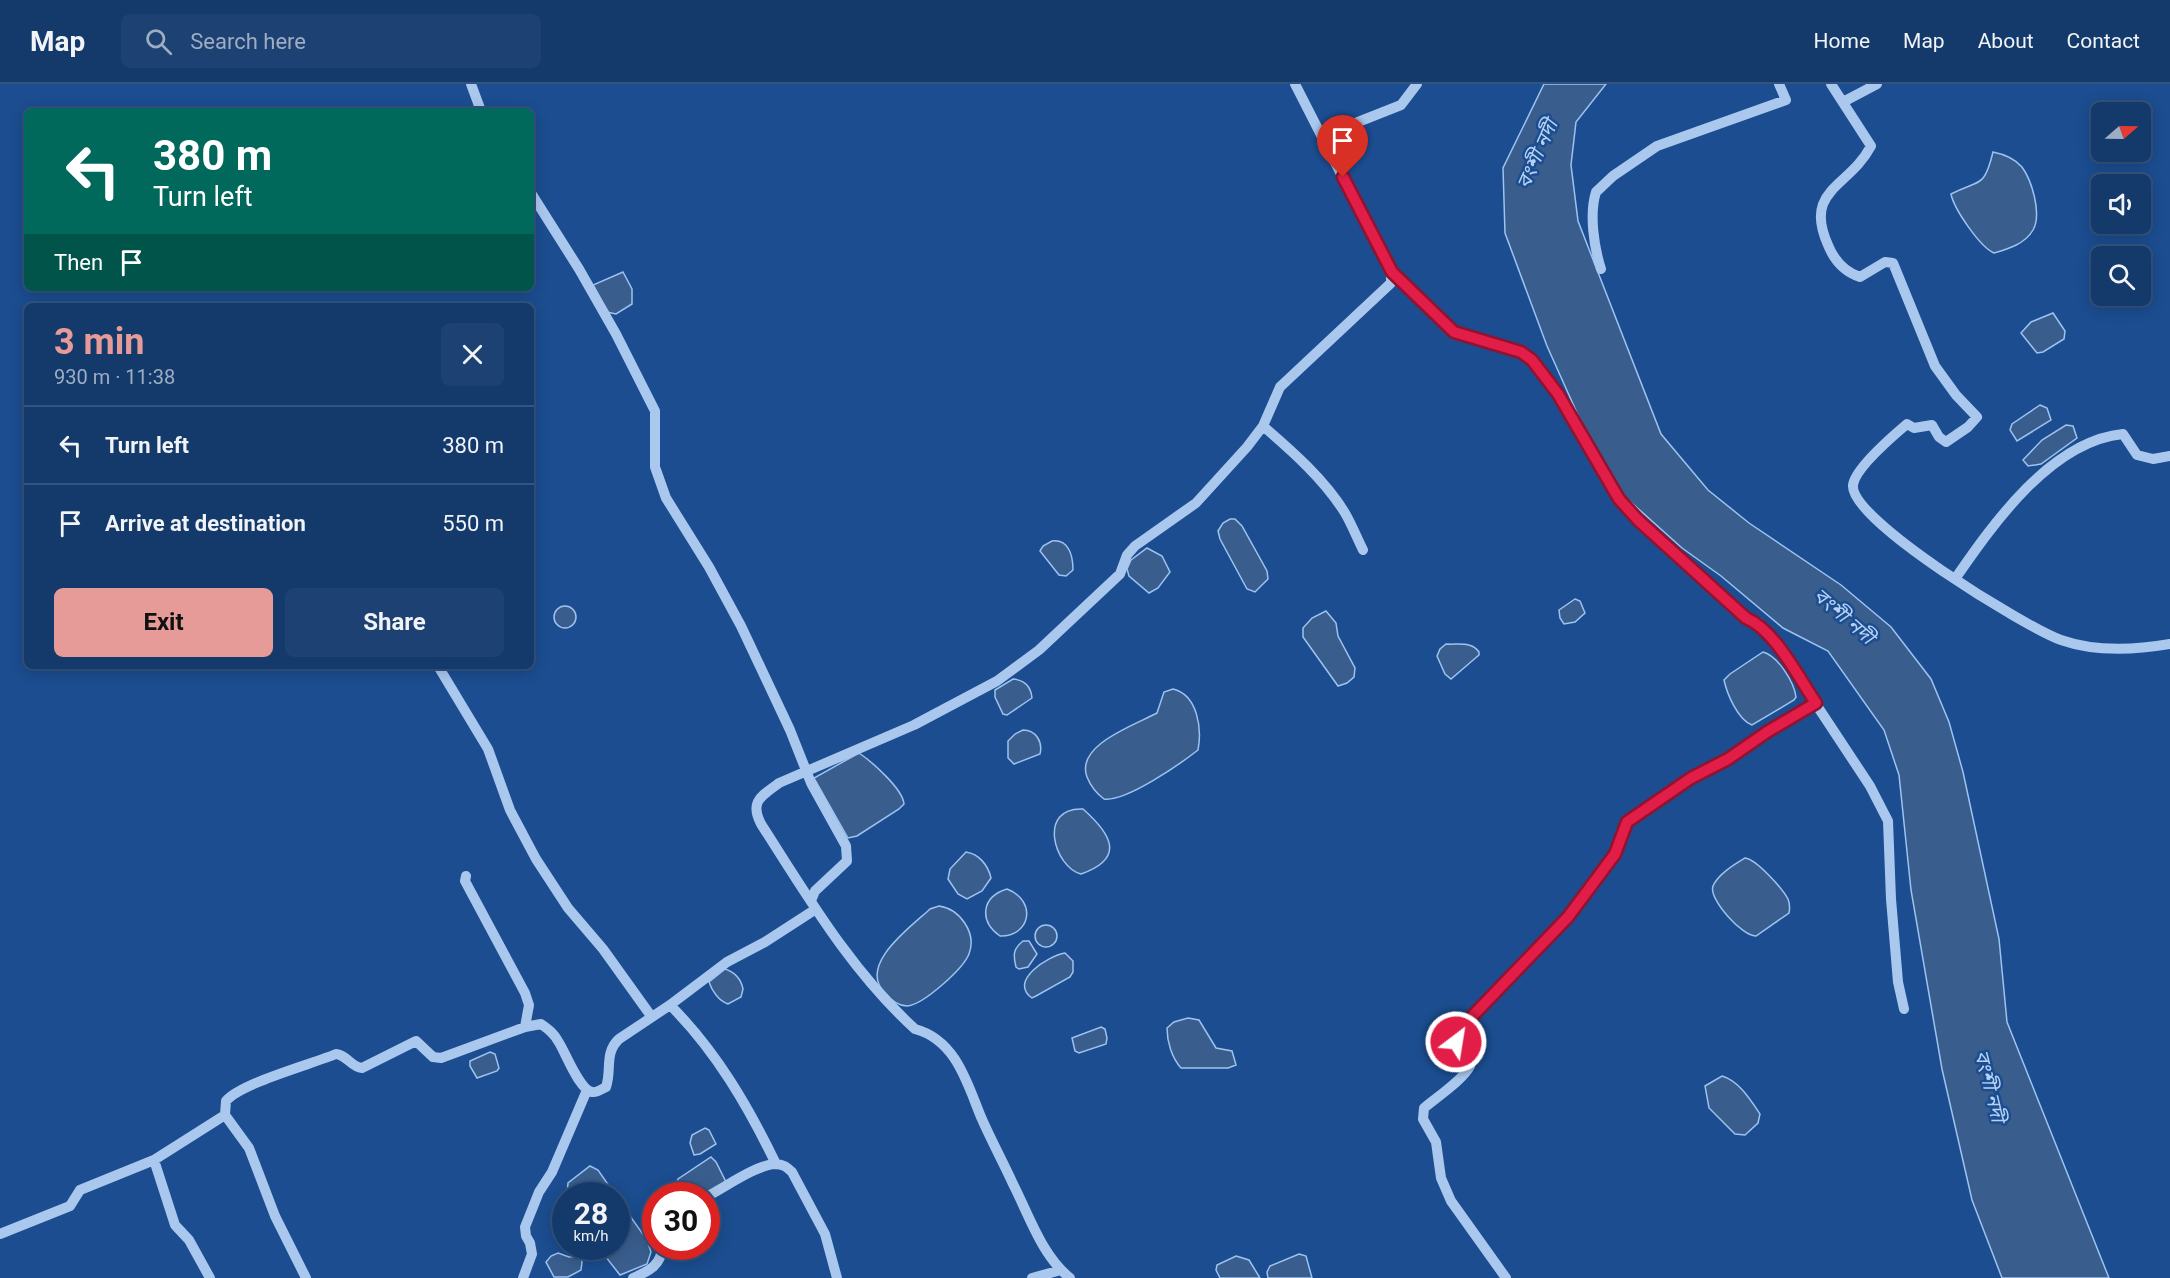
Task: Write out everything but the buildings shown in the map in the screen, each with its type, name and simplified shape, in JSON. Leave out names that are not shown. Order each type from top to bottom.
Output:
[{"type":"street","points":[[471,84],[480,108]]},
{"type":"street","points":[[1295,84],[1392,272],[1454,332],[1521,352],[1532,360],[1558,394],[1619,499],[1638,520],[1746,618],[1759,623],[1773,639],[1816,703],[1870,786],[1888,821],[1891,899],[1898,982],[1904,1009]]},
{"type":"street","points":[[1332,156],[1353,124],[1401,105],[1417,84]]},
{"type":"street","points":[[1602,269],[1598,259],[1593,215],[1596,192],[1613,176],[1657,146],[1786,100],[1779,84]]},
{"type":"street","points":[[1831,84],[1871,146],[1866,155],[1822,202],[1820,225],[1824,237],[1837,261],[1851,273],[1860,277],[1885,262],[1893,263],[1897,268],[1935,366],[1956,395],[1977,417],[1968,427],[1945,442],[1932,424],[1914,428],[1907,424],[1878,449],[1856,477],[1853,485],[1856,499],[1879,524],[1955,579],[2036,629],[2062,640],[2089,647],[2123,649],[2170,644]]},
{"type":"street","points":[[1843,102],[1877,84]]},
{"type":"street","points":[[306,1278],[275,1216],[249,1148],[225,1116],[226,1101],[234,1094],[289,1070],[336,1054],[344,1056],[356,1067],[362,1068],[416,1041],[433,1057],[441,1058],[525,1027],[541,1024],[550,1030],[587,1090],[592,1092],[606,1087],[612,1045],[728,962],[765,942],[814,905],[815,891],[847,861],[848,851],[806,771],[790,730],[741,626],[709,567],[666,498],[656,467],[655,411],[611,324],[534,198]]},
{"type":"street","points":[[1032,1278],[1066,1274],[1036,1230],[982,1118],[963,1072],[948,1048],[923,1031],[915,1029],[876,992],[832,935],[761,825],[756,816],[755,805],[762,796],[779,783],[914,725],[997,681],[1039,650],[1120,574],[1127,555],[1136,546],[1196,502],[1247,447],[1263,426],[1280,387],[1388,287],[1393,281],[1392,272]]},
{"type":"street","points":[[1263,426],[1315,476],[1334,499],[1344,512],[1363,550]]},
{"type":"street","points":[[1955,579],[1993,525],[2018,498],[2068,453],[2106,437],[2123,434],[2138,455],[2153,459],[2170,456]]},
{"type":"street","points":[[440,669],[488,749],[510,810],[536,859],[568,908],[603,949],[651,1016]]},
{"type":"street","points":[[1506,1278],[1451,1201],[1442,1178],[1436,1142],[1423,1119],[1424,1108],[1446,1088],[1466,1075],[1470,1066],[1456,1042],[1459,1030],[1568,917],[1615,854],[1627,822],[1691,778],[1728,759],[1767,732],[1816,703]]},
{"type":"street","points":[[466,876],[465,881],[525,993],[529,1005],[525,1027]]},
{"type":"street","points":[[670,1005],[694,1029],[732,1081],[776,1164]]},
{"type":"street","points":[[524,1278],[532,1254],[530,1243],[525,1236],[525,1227],[539,1192],[552,1172],[587,1090]]},
{"type":"street","points":[[0,1234],[70,1206],[80,1190],[154,1160],[225,1116]]},
{"type":"street","points":[[154,1160],[175,1225],[189,1240],[210,1278]]},
{"type":"street","points":[[720,1190],[763,1167],[784,1165],[792,1172],[825,1234],[837,1278]]},
{"type":"street","points":[[633,1278],[647,1272],[658,1264],[659,1260]]},
{"type":"water","name":"বংশী নদী","points":[[1544,84],[1606,84],[1576,122],[1571,165],[1578,221],[1661,434],[1708,490],[1749,523],[1841,585],[1891,627],[1931,679],[1949,722],[1963,772],[1999,939],[2007,1022],[2109,1278],[2002,1278],[1972,1200],[1942,1069],[1911,890],[1899,775],[1884,730],[1828,651],[1783,628],[1721,576],[1682,548],[1624,496],[1590,442],[1547,346],[1505,233],[1503,168]]},
{"type":"water","points":[[1993,152],[2009,157],[2022,167],[2029,180],[2036,207],[2036,223],[2030,235],[2010,248],[1994,253],[1968,227],[1951,194],[1983,178]]},
{"type":"water","points":[[623,272],[632,289],[632,304],[616,314],[607,312],[593,285]]},
{"type":"water","points":[[2053,313],[2065,331],[2064,339],[2043,352],[2037,353],[2021,333],[2031,322]]},
{"type":"water","points":[[2040,405],[2047,408],[2051,420],[2017,441],[2010,430],[2012,424]]},
{"type":"water","points":[[2066,425],[2073,426],[2077,438],[2041,464],[2028,466],[2023,460],[2042,440]]},
{"type":"water","points":[[1235,519],[1242,526],[1267,571],[1268,579],[1255,592],[1247,589],[1220,539],[1218,531],[1223,523]]},
{"type":"water","points":[[1052,541],[1062,543],[1071,554],[1073,570],[1066,576],[1059,575],[1040,551],[1043,546]]},
{"type":"water","points":[[1147,548],[1162,556],[1170,572],[1158,588],[1149,593],[1129,576],[1127,569],[1131,560]]},
{"type":"water","points":[[1575,599],[1580,601],[1585,613],[1575,622],[1564,624],[1559,610]]},
{"type":"water","points":[[565,606],[573,609],[576,617],[573,625],[565,628],[557,625],[554,617],[557,609]]},
{"type":"water","points":[[1326,611],[1336,623],[1338,636],[1355,668],[1354,677],[1338,686],[1303,637],[1303,628],[1312,618]]},
{"type":"water","points":[[1446,644],[1469,645],[1479,652],[1479,655],[1451,679],[1445,674],[1437,656]]},
{"type":"water","points":[[1763,652],[1769,654],[1780,664],[1792,684],[1796,697],[1752,725],[1738,712],[1730,699],[1724,680]]},
{"type":"water","points":[[1013,679],[1027,685],[1032,698],[1007,715],[1003,714],[995,697],[995,690]]},
{"type":"water","points":[[1173,689],[1181,692],[1193,705],[1199,732],[1198,750],[1139,789],[1125,795],[1104,799],[1094,790],[1087,777],[1086,766],[1090,755],[1109,738],[1157,713],[1164,692]]},
{"type":"water","points":[[1023,730],[1032,732],[1038,738],[1040,754],[1014,764],[1008,758],[1008,741]]},
{"type":"water","points":[[859,753],[892,783],[904,804],[857,836],[848,838],[814,778]]},
{"type":"water","points":[[1083,809],[1101,827],[1109,844],[1109,853],[1105,860],[1095,868],[1081,874],[1071,869],[1063,861],[1055,838],[1055,827],[1059,817],[1069,811]]},
{"type":"water","points":[[966,852],[982,861],[991,878],[982,891],[967,899],[958,894],[948,879],[950,869]]},
{"type":"water","points":[[1745,858],[1756,863],[1768,875],[1785,894],[1789,904],[1789,913],[1756,936],[1750,935],[1735,924],[1721,908],[1713,892],[1713,886],[1719,877]]},
{"type":"water","points":[[1007,889],[1023,902],[1026,917],[1024,925],[1018,931],[1000,936],[989,923],[986,910],[992,898]]},
{"type":"water","points":[[939,906],[954,912],[965,923],[971,938],[969,954],[942,985],[923,1000],[907,1006],[900,1005],[884,992],[878,981],[878,970],[882,958],[901,935],[930,909]]},
{"type":"water","points":[[1046,925],[1054,928],[1057,936],[1054,944],[1046,947],[1038,944],[1035,936],[1038,928]]},
{"type":"water","points":[[1023,941],[1029,941],[1037,954],[1028,967],[1019,969],[1014,959],[1015,952]]},
{"type":"water","points":[[1065,953],[1073,961],[1073,972],[1070,977],[1032,998],[1026,991],[1027,977],[1041,964]]},
{"type":"water","points":[[725,969],[737,976],[743,989],[741,997],[728,1004],[716,995],[709,982]]},
{"type":"water","points":[[1188,1018],[1199,1020],[1216,1048],[1232,1051],[1236,1065],[1228,1068],[1181,1068],[1171,1050],[1167,1028],[1174,1022]]},
{"type":"water","points":[[1101,1027],[1105,1029],[1106,1044],[1079,1053],[1075,1051],[1072,1038]]},
{"type":"water","points":[[490,1052],[495,1054],[499,1068],[497,1071],[477,1078],[470,1066],[470,1061]]},
{"type":"water","points":[[1722,1076],[1739,1086],[1760,1114],[1758,1123],[1745,1135],[1735,1134],[1709,1108],[1705,1086]]},
{"type":"water","points":[[705,1128],[709,1130],[716,1144],[694,1155],[690,1143],[692,1135]]},
{"type":"water","points":[[711,1157],[727,1184],[720,1188],[720,1182],[677,1182],[678,1179]]},
{"type":"water","points":[[590,1166],[598,1170],[606,1182],[569,1182]]},
{"type":"water","points":[[630,1216],[642,1233],[642,1260],[648,1260],[647,1264],[620,1275],[608,1260],[630,1260]]},
{"type":"water","points":[[1299,1254],[1306,1256],[1312,1278],[1268,1278],[1267,1272],[1270,1266]]},
{"type":"water","points":[[551,1256],[552,1260],[581,1260],[581,1270],[568,1277],[554,1277],[546,1262]]},
{"type":"water","points":[[1236,1256],[1249,1260],[1260,1278],[1220,1278],[1216,1270],[1217,1265]]},
{"type":"route","points":[[1343,177],[1392,272],[1454,332],[1521,352],[1532,360],[1558,394],[1619,499],[1638,520],[1746,618],[1759,623],[1773,639],[1816,703],[1767,732],[1728,759],[1691,778],[1636,818],[1627,822],[1615,854],[1568,917],[1459,1030],[1456,1042]]}]
